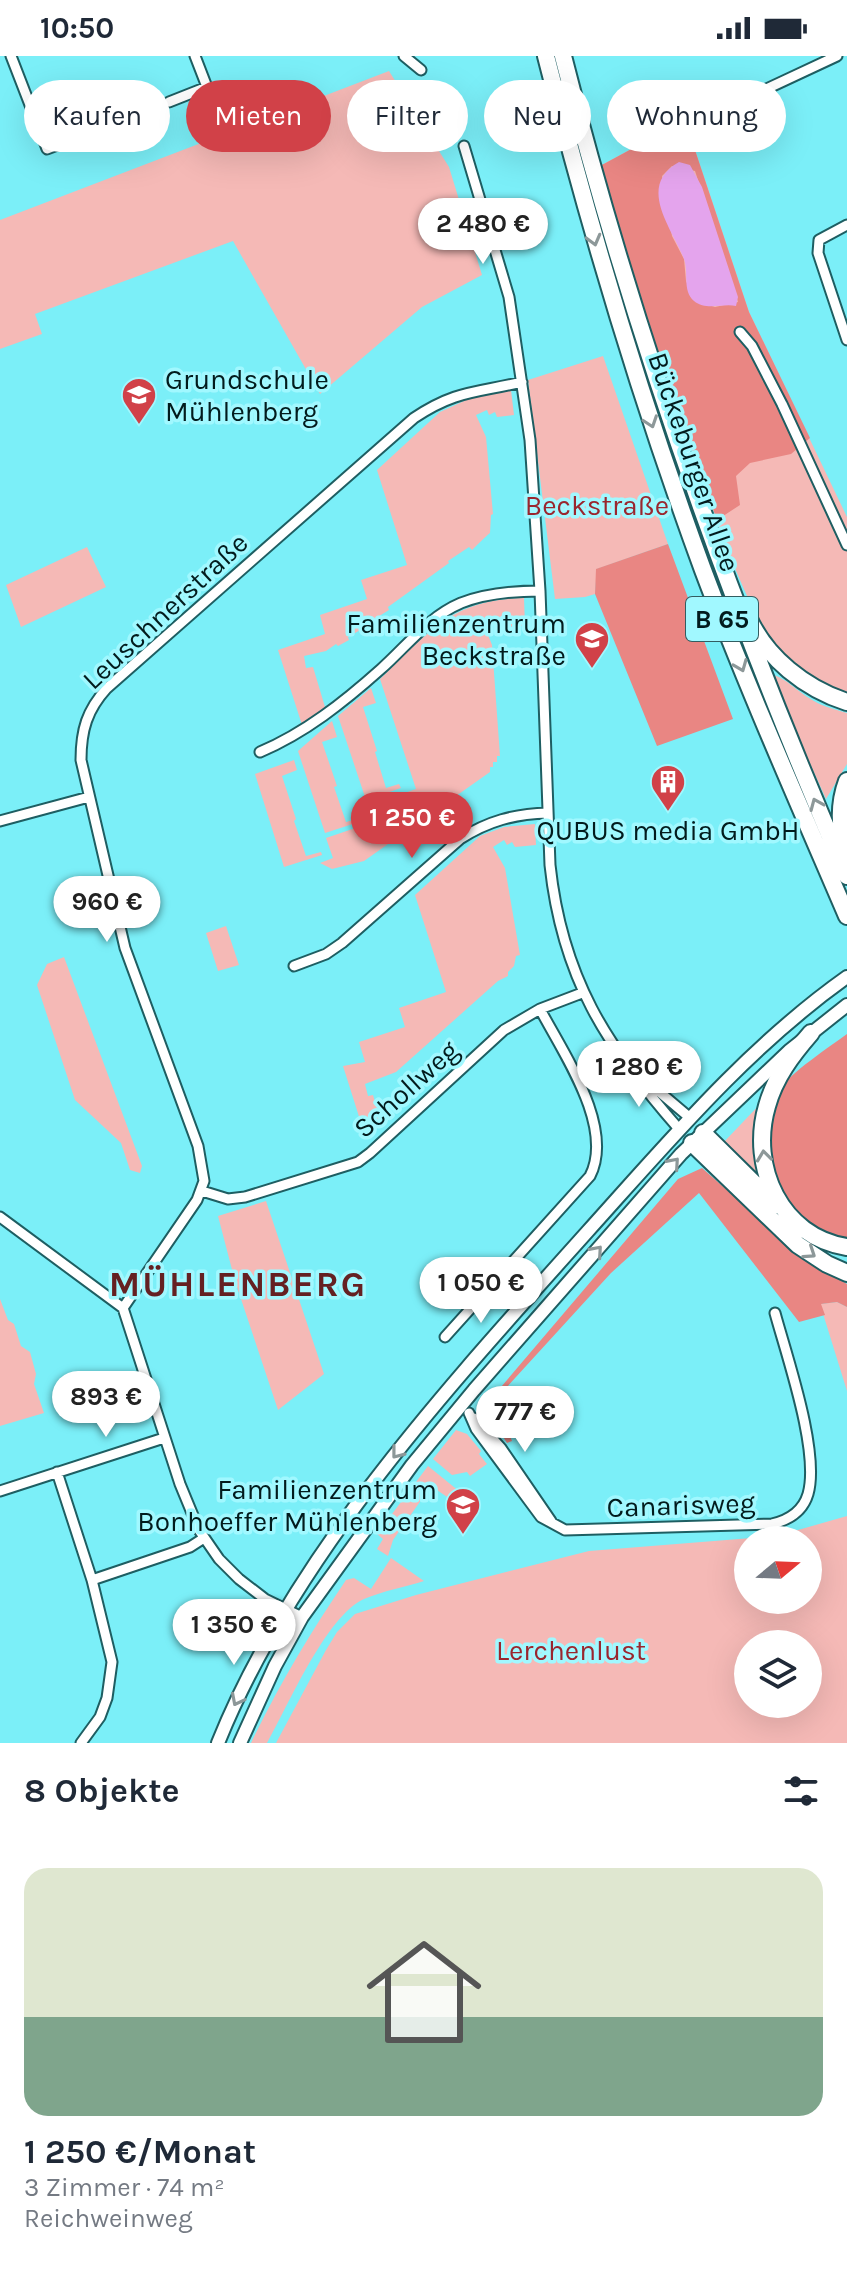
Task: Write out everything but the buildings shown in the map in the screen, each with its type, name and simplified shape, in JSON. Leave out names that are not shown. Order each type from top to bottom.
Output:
[{"type":"highway","name":"Bückeburger Allee","points":[[546,56],[597,251],[674,488],[726,628],[847,916]]},
{"type":"highway","name":"Bückeburger Allee","points":[[563,56],[641,335],[775,707],[847,876]]},
{"type":"highway","points":[[725,575],[737,591],[750,623],[786,668],[804,683],[847,702]]},
{"type":"highway","points":[[847,781],[840,801],[840,818],[847,853]]},
{"type":"highway","points":[[800,1229],[772,1188],[766,1171],[762,1135],[763,1118],[774,1085],[791,1056],[811,1033]]},
{"type":"highway","points":[[698,1138],[800,1229],[816,1239],[847,1247]]},
{"type":"highway","points":[[698,1138],[798,1245],[847,1273]]},
{"type":"main road","points":[[218,1743],[239,1696],[299,1588],[344,1523],[446,1393],[689,1117],[806,1007],[847,977]]},
{"type":"main road","points":[[240,1743],[275,1666],[302,1617],[403,1478],[698,1138],[760,1076],[847,1005]]},
{"type":"main road","points":[[689,1117],[698,1138]]},
{"type":"main road","points":[[679,1129],[698,1138]]},
{"type":"street","points":[[11,56],[24,90]]},
{"type":"street","points":[[170,102],[207,87],[195,56]]},
{"type":"street","points":[[404,56],[421,70]]},
{"type":"street","points":[[786,80],[837,56]]},
{"type":"street","points":[[466,152],[509,297],[530,440],[540,591],[550,865],[557,909],[582,993],[609,1040],[647,1093],[679,1129]]},
{"type":"street","points":[[847,225],[819,240],[818,253],[847,340]]},
{"type":"street","points":[[740,332],[752,346],[777,393],[847,545]]},
{"type":"street","name":"Leuschnerstraße","points":[[202,1191],[203,1168],[198,1146],[125,948],[81,760],[82,731],[95,702],[107,688],[414,418],[447,398],[522,382]]},
{"type":"street","points":[[260,752],[301,733],[381,670],[432,620],[459,604],[488,594],[540,591]]},
{"type":"street","points":[[0,821],[89,797]]},
{"type":"street","points":[[294,966],[326,954],[342,943],[475,829],[504,818],[548,813]]},
{"type":"street","name":"Schollweg","points":[[202,1191],[228,1199],[245,1197],[358,1162],[504,1030],[540,1009],[582,993]]},
{"type":"street","points":[[445,1337],[590,1176],[596,1164],[598,1144],[588,1105],[540,1009]]},
{"type":"street","points":[[629,1066],[689,1117]]},
{"type":"street","points":[[123,1308],[202,1191]]},
{"type":"street","points":[[0,1217],[123,1308],[164,1438],[191,1514],[204,1538],[239,1579],[265,1599],[302,1617]]},
{"type":"street","name":"Canarisweg","points":[[446,1393],[497,1443],[551,1521],[565,1530],[785,1521],[797,1512],[807,1495],[809,1475],[807,1435],[775,1313]]},
{"type":"street","points":[[0,1491],[164,1438]]},
{"type":"street","points":[[57,1472],[109,1644],[111,1679],[100,1717],[81,1743]]},
{"type":"street","points":[[92,1580],[190,1547],[204,1538]]},
{"type":"green space","points":[[389,71],[395,80],[366,80]]},
{"type":"green space","points":[[347,87],[347,152],[440,152],[449,167],[482,275],[422,307],[320,394],[233,241],[35,314],[42,334],[0,349],[0,220],[186,149],[186,152],[331,152],[331,93]]},
{"type":"green space","points":[[626,152],[696,152],[749,312],[847,517],[847,696],[812,681],[782,655],[762,627],[747,595],[657,356],[600,166]]},
{"type":"green space","name":"Beckstraße","points":[[603,356],[668,544],[597,569],[595,594],[555,599],[528,380]]},
{"type":"green space","points":[[511,390],[514,415],[497,417],[495,412],[489,415],[487,410],[476,415],[486,437],[493,514],[490,533],[472,550],[469,547],[448,561],[388,607],[389,610],[348,637],[349,640],[326,651],[304,656],[306,668],[313,667],[325,707],[302,725],[278,650],[325,634],[320,615],[367,599],[361,580],[407,565],[377,470],[440,412],[475,396]]},
{"type":"green space","points":[[87,547],[106,587],[21,627],[6,585]]},
{"type":"green space","points":[[524,598],[525,626],[504,627],[502,621],[496,624],[493,618],[483,622],[492,645],[500,756],[497,756],[497,762],[493,762],[490,772],[364,861],[332,869],[320,863],[333,858],[326,838],[373,822],[368,806],[416,789],[380,679],[428,633],[459,612],[478,604]]},
{"type":"green space","points":[[769,673],[818,703],[847,713],[847,764],[826,799]]},
{"type":"green space","points":[[371,688],[376,703],[363,707],[375,752],[386,788],[399,784],[401,788],[366,800],[338,716]]},
{"type":"green space","points":[[332,721],[337,737],[322,742],[337,786],[334,787],[346,822],[361,818],[362,821],[325,833],[298,751]]},
{"type":"green space","points":[[294,760],[297,770],[282,776],[296,819],[294,821],[306,856],[321,852],[322,855],[284,867],[255,774]]},
{"type":"green space","points":[[535,824],[536,845],[515,847],[512,842],[507,845],[504,840],[493,847],[505,868],[520,955],[516,956],[514,966],[508,976],[498,981],[396,1072],[365,1084],[368,1096],[373,1095],[375,1102],[382,1100],[387,1112],[372,1127],[362,1126],[343,1066],[365,1062],[359,1042],[405,1027],[399,1008],[446,992],[415,895],[480,836],[504,827]]},
{"type":"green space","points":[[226,926],[239,965],[218,971],[206,933]]},
{"type":"green space","points":[[64,957],[142,1166],[140,1173],[130,1170],[121,1143],[75,1100],[37,985],[47,964]]},
{"type":"green space","points":[[764,1100],[765,1185],[722,1144]]},
{"type":"green space","points":[[266,1201],[324,1374],[278,1410],[235,1281],[218,1216]]},
{"type":"green space","points":[[0,1299],[8,1320],[14,1324],[21,1346],[30,1352],[36,1374],[34,1384],[44,1413],[0,1426]]},
{"type":"green space","points":[[837,1302],[847,1307],[847,1391],[820,1304]]},
{"type":"green space","points":[[456,1430],[467,1434],[487,1464],[470,1476],[467,1472],[452,1475],[433,1459]]},
{"type":"green space","points":[[428,1466],[465,1496],[456,1503],[431,1486],[393,1540],[388,1556],[377,1549],[383,1539],[377,1534]]},
{"type":"green space","name":"Lerchenlust","points":[[847,1516],[847,1743],[276,1743],[337,1632],[355,1614],[416,1595],[589,1551],[734,1539],[734,1614],[822,1614],[822,1526],[812,1526]]},
{"type":"green space","points":[[391,1558],[424,1581],[371,1596],[350,1609],[322,1642],[267,1743],[251,1743],[296,1660],[346,1580],[354,1578],[371,1589]]},
{"type":"shaded area","points":[[626,152],[696,152],[749,312],[810,438],[791,454],[750,463],[736,476],[740,505],[717,520],[657,356],[600,166]],"holes":[[[672,166],[695,171],[738,302],[715,307],[695,301],[686,281],[684,259],[672,236],[662,176]]]},
{"type":"shaded area","points":[[679,162],[690,165],[702,187],[738,297],[736,306],[704,306],[694,301],[688,292],[684,259],[666,221],[659,195],[660,183],[666,172]]},
{"type":"shaded area","points":[[668,544],[733,719],[657,746],[595,594],[596,569]]},
{"type":"shaded area","points":[[847,1034],[847,1241],[824,1233],[804,1220],[789,1202],[778,1182],[770,1135],[773,1112],[785,1083]]},
{"type":"shaded area","points":[[702,1168],[808,1261],[847,1284],[847,1307],[837,1302],[821,1304],[825,1315],[799,1322],[699,1193],[611,1273],[496,1399],[512,1441],[507,1443],[484,1407],[678,1179]]},
{"type":"place","name":"Grundschule Mühlenberg","points":[[139,426]]},
{"type":"place","name":"Familienzentrum Beckstraße","points":[[592,670]]},
{"type":"place","name":"QUBUS media GmbH","points":[[668,813]]},
{"type":"place","name":"Familienzentrum Bonhoeffer Mühlenberg","points":[[463,1536]]},
{"type":"district","name":"MÜHLENBERG","points":[[238,1284]]}]
